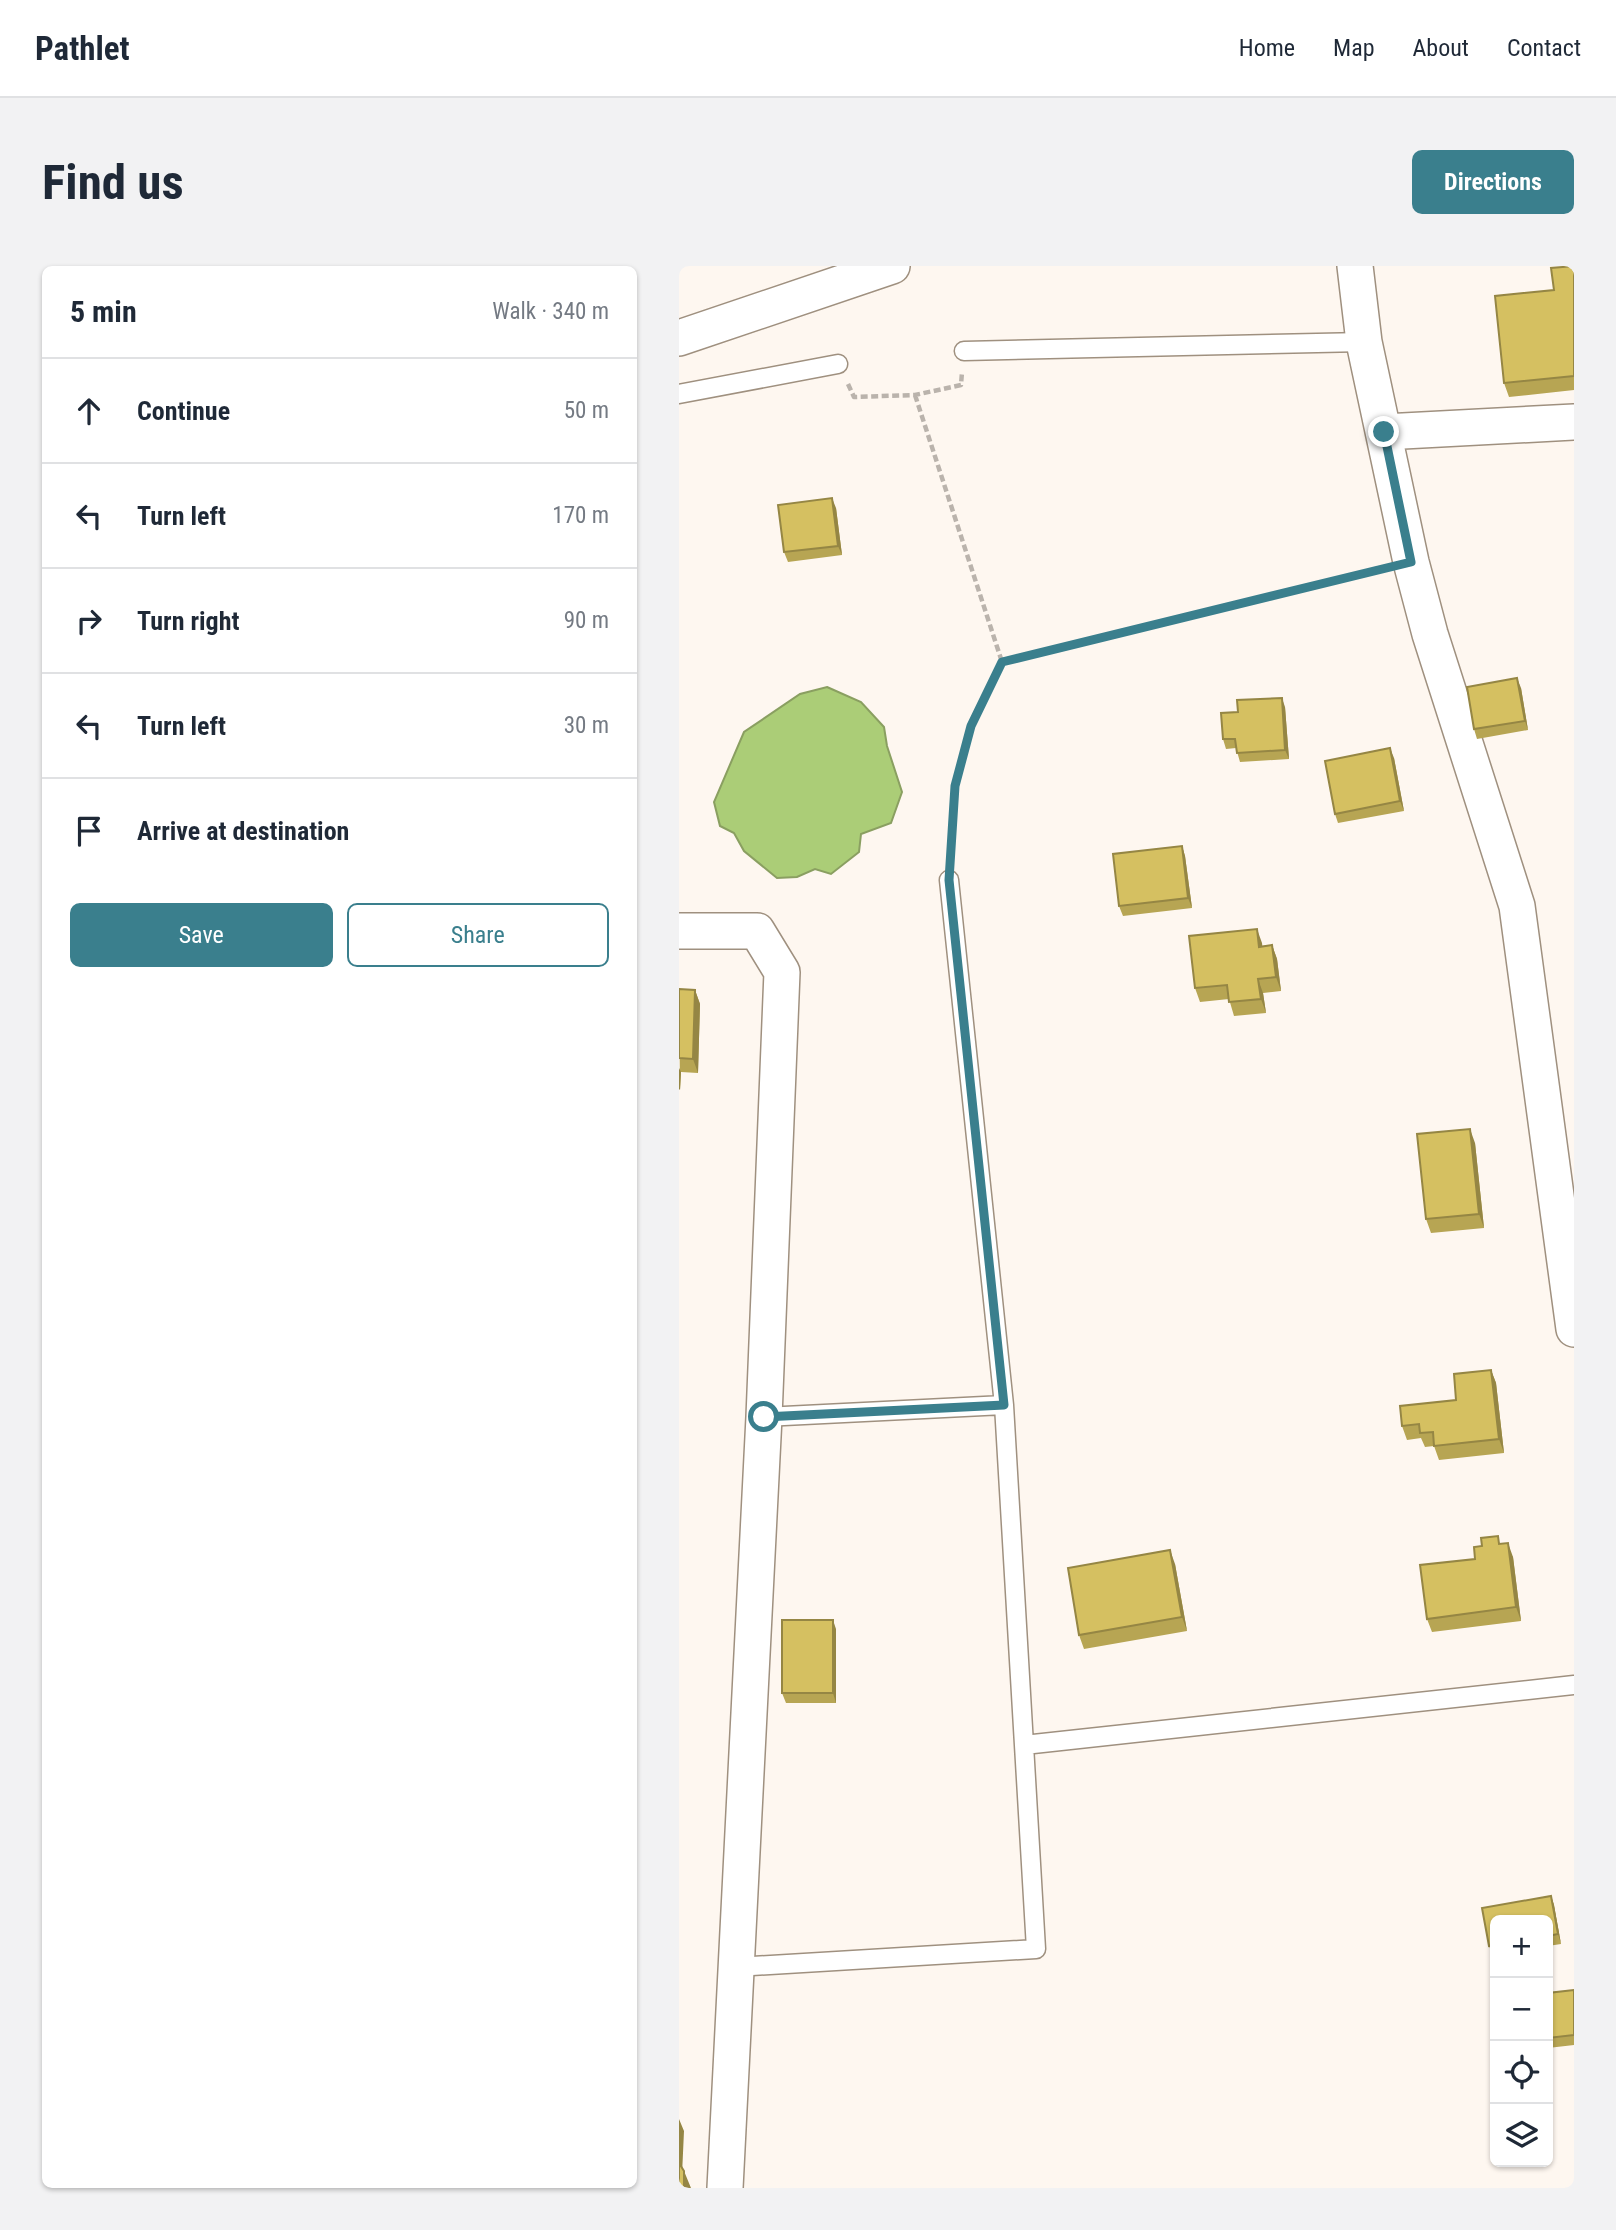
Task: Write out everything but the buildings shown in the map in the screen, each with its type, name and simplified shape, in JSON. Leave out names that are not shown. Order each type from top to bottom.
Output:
[{"type":"street","points":[[679,338],[892,266]]},
{"type":"street","points":[[1355,266],[1364,342],[1411,562],[1430,634],[1517,905],[1574,1329]]},
{"type":"street","points":[[1384,432],[1574,422]]},
{"type":"street","points":[[679,931],[757,931],[782,972],[764,1417],[725,2188]]},
{"type":"lane","points":[[964,351],[1364,342]]},
{"type":"lane","points":[[679,394],[838,364]]},
{"type":"lane","points":[[736,1967],[1036,1949],[1004,1405],[949,880]]},
{"type":"lane","points":[[764,1417],[1004,1405]]},
{"type":"lane","points":[[1024,1745],[1574,1685]]},
{"type":"path","points":[[838,364],[854,397],[915,395],[961,385],[964,351]]},
{"type":"path","points":[[915,395],[1002,662],[971,726],[955,786],[949,880]]},
{"type":"path","points":[[1002,662],[1411,562]]},
{"type":"shaded area","points":[[827,687],[861,702],[884,727],[887,746],[902,792],[891,823],[861,834],[859,852],[831,874],[815,869],[797,877],[777,878],[744,851],[734,833],[720,826],[714,802],[744,732],[800,694]]},
{"type":"route","points":[[764,1417],[1004,1405],[949,880],[955,786],[971,726],[1002,662],[1411,562],[1384,432]]}]
